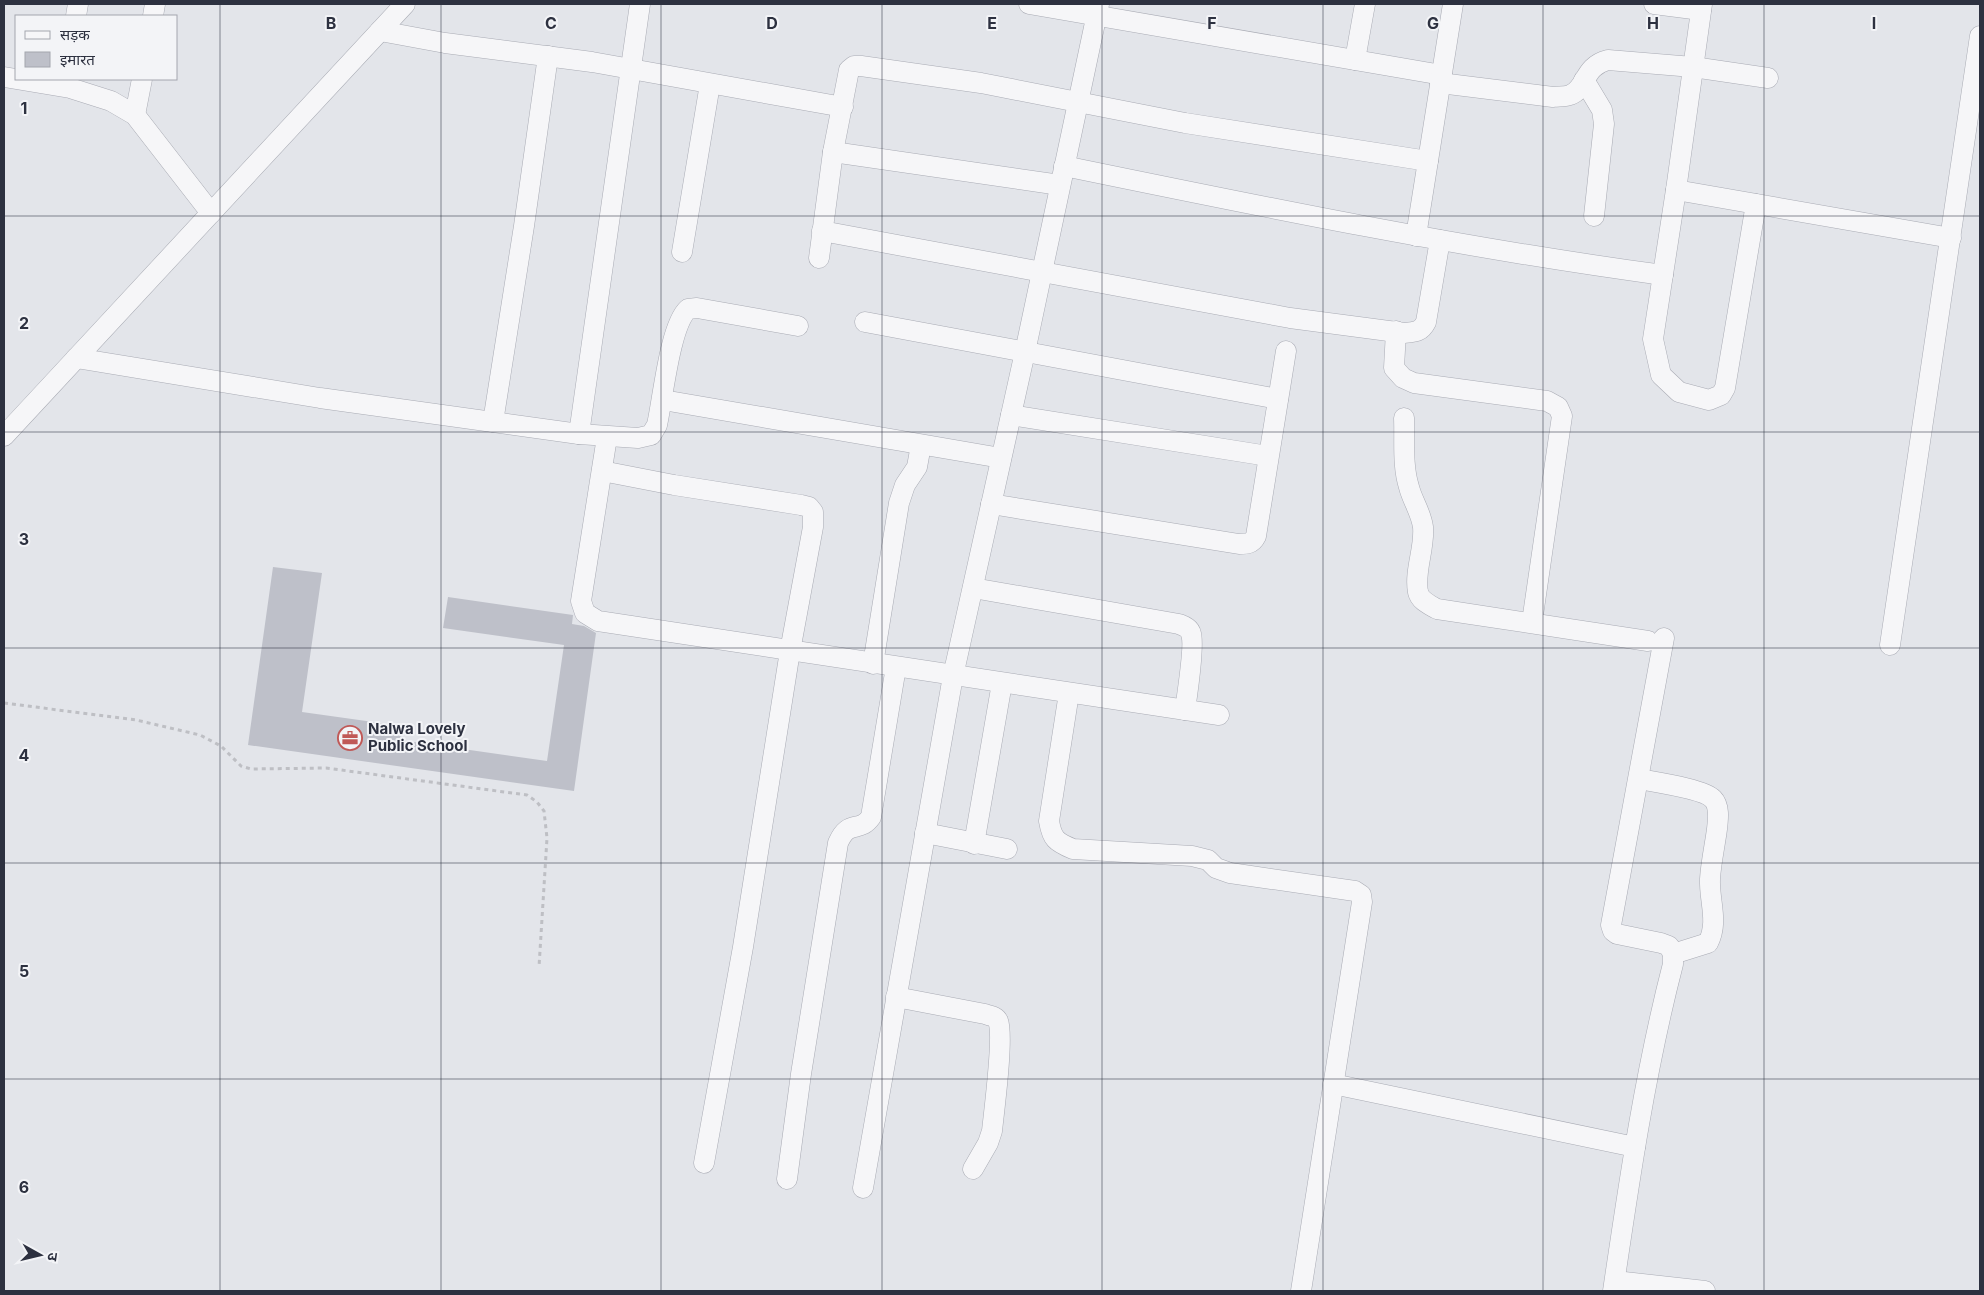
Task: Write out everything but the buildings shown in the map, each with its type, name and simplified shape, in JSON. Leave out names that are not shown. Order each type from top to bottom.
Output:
[{"type":"street","points":[[4,436],[405,4]]},
{"type":"street","points":[[579,434],[640,4]]},
{"type":"street","points":[[1029,4],[1098,10],[1355,60],[1441,79],[1553,97],[1570,95],[1578,90],[1591,68],[1599,62],[1608,60],[1693,66],[1768,78]]},
{"type":"street","points":[[1355,60],[1365,4]]},
{"type":"street","points":[[1416,236],[1453,4]]},
{"type":"street","points":[[1654,4],[1701,7],[1653,339],[1661,374],[1679,392],[1709,400],[1721,395],[1725,388],[1756,204]]},
{"type":"street","points":[[863,1188],[953,676],[1098,10]]},
{"type":"street","points":[[380,31],[445,43],[632,69],[843,107]]},
{"type":"street","points":[[1890,645],[1951,238],[1976,98],[1980,36]]},
{"type":"street","points":[[493,422],[524,226],[548,56]]},
{"type":"street","points":[[819,258],[833,152],[849,70],[854,66],[981,83],[1195,125],[1428,161]]},
{"type":"street","points":[[34,80],[65,83],[111,101],[136,115],[211,213]]},
{"type":"street","points":[[136,115],[142,80]]},
{"type":"street","points":[[1584,80],[1602,110],[1604,124],[1594,216]]},
{"type":"street","points":[[682,252],[710,84]]},
{"type":"street","points":[[833,152],[1062,176],[1566,262],[1663,275]]},
{"type":"street","points":[[1676,190],[1951,238]]},
{"type":"street","points":[[822,231],[1290,318],[1396,332],[1416,332],[1426,322],[1440,240]]},
{"type":"street","points":[[76,358],[320,398],[579,434],[638,438],[651,435],[658,425],[675,331],[682,313],[688,309],[697,308],[798,326]]},
{"type":"street","points":[[865,322],[1278,399]]},
{"type":"street","points":[[1396,332],[1394,368],[1403,378],[1414,383],[1548,402],[1558,407],[1562,416],[1532,622]]},
{"type":"street","points":[[991,504],[1238,544],[1248,544],[1256,536],[1286,351]]},
{"type":"street","points":[[663,400],[1001,458]]},
{"type":"street","points":[[1011,414],[1268,456]]},
{"type":"street","points":[[1404,418],[1405,469],[1409,488],[1423,526],[1418,593],[1426,604],[1437,609],[1656,640],[1639,779],[1611,925],[1613,931],[1617,934],[1669,946],[1673,954],[1673,964],[1656,1027],[1635,1147],[1614,1286],[1705,1291]]},
{"type":"street","points":[[607,437],[581,601],[585,613],[598,621],[1219,715]]},
{"type":"street","points":[[873,664],[904,485],[917,467],[922,445]]},
{"type":"street","points":[[602,471],[809,507],[813,512],[813,527],[790,651],[743,947],[704,1163]]},
{"type":"street","points":[[973,588],[1179,624],[1188,628],[1192,634],[1185,710]]},
{"type":"street","points":[[788,1179],[801,1074],[838,843],[842,833],[848,828],[863,825],[871,817],[896,667]]},
{"type":"street","points":[[974,844],[1002,683]]},
{"type":"street","points":[[1069,693],[1049,821],[1051,834],[1059,843],[1073,849],[1192,856],[1208,860],[1216,868],[1230,873],[1355,892],[1361,895],[1362,902],[1301,1291]]},
{"type":"street","points":[[1639,779],[1697,792],[1712,798],[1716,804],[1718,816],[1710,880],[1714,918],[1713,934],[1708,943],[1673,954]]},
{"type":"street","points":[[925,833],[1007,849]]},
{"type":"street","points":[[896,997],[985,1014],[996,1017],[999,1022],[1000,1039],[992,1131],[973,1169]]},
{"type":"street","points":[[1333,1084],[1635,1147]]},
{"type":"path","points":[[4,703],[136,720],[200,736],[222,746],[241,766],[251,769],[326,768],[527,795],[537,802],[544,811],[547,838],[539,967]]},
{"type":"place","name":"Nalwa Lovely Public School","points":[[350,738]]}]
